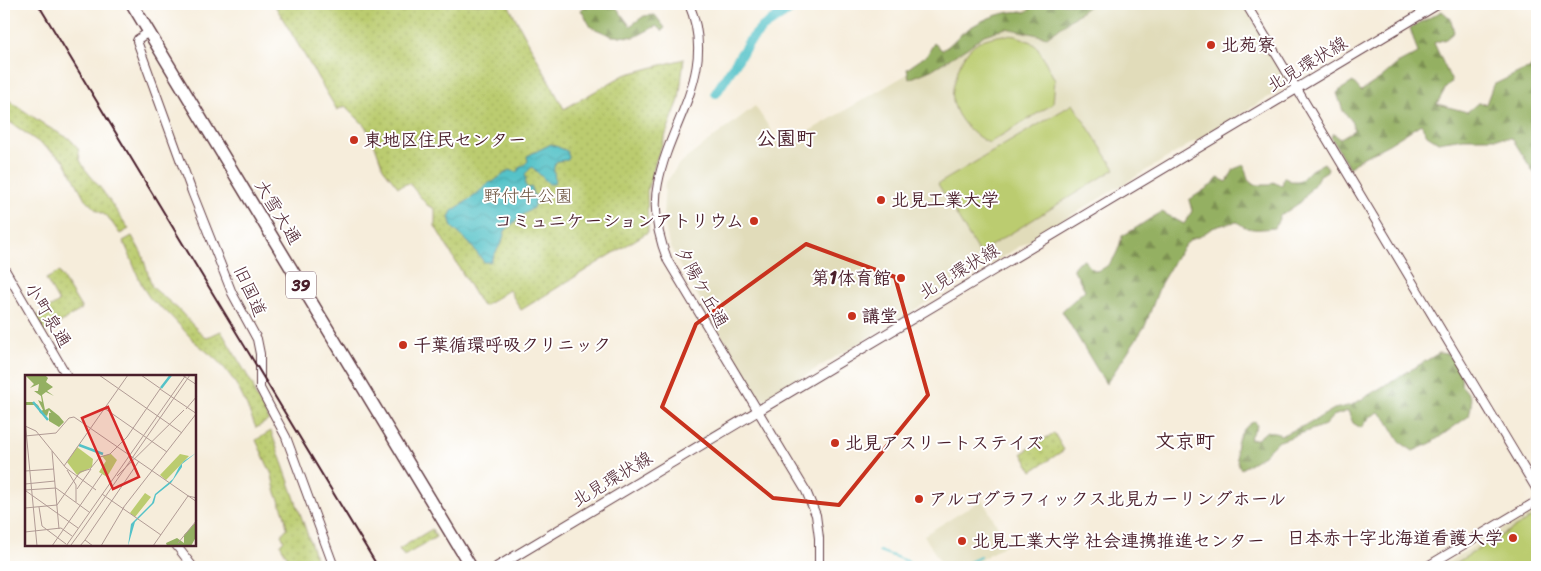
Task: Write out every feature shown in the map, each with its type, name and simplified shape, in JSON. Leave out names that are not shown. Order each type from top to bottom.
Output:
[{"type":"highway","name":"大雪大通","points":[[132,4],[471,567]]},
{"type":"main road","name":"北見環状線","points":[[496,567],[1438,4]]},
{"type":"street","name":"夕陽ケ丘通","points":[[689,4],[693,13],[698,53],[696,74],[692,92],[673,137],[658,184],[656,224],[668,262],[756,411],[806,491],[816,515],[819,538],[819,567]]},
{"type":"street","points":[[1246,4],[1537,490]]},
{"type":"street","name":"旧国道","points":[[149,32],[138,39],[137,42],[192,192],[232,293],[257,339],[260,354],[260,388],[286,437],[334,567]]},
{"type":"street","name":"小町泉通","points":[[4,268],[66,375]]},
{"type":"street","points":[[1426,567],[1537,501]]},
{"type":"street","points":[[177,546],[193,567]]},
{"type":"highlighted area","points":[[806,244],[895,277],[928,395],[839,505],[773,498],[662,407],[696,324]]},
{"type":"shaded area","name":"北見工業大学","points":[[1034,4],[1243,4],[1286,75],[1282,89],[764,400],[758,396],[676,259],[668,240],[663,216],[665,184],[679,164],[755,106],[782,147],[935,58],[1021,13]]},
{"type":"shaded area","points":[[982,500],[1008,543],[969,567],[943,567],[924,535]]},
{"type":"shaded area","name":"日本赤十字北海道看護大学","points":[[1537,509],[1537,567],[1439,567]]},
{"type":"green space","name":"野付牛公園","points":[[274,4],[508,4],[564,109],[624,75],[684,59],[679,100],[656,160],[647,191],[648,232],[521,310],[509,290],[484,306],[481,305],[435,226],[435,209],[427,205],[409,183],[398,187],[383,168],[373,140],[365,126],[345,106],[337,110]]},
{"type":"green space","points":[[587,4],[614,4],[630,26],[644,16],[655,15],[665,28],[662,31],[656,26],[635,37],[612,36],[591,27],[581,10]]},
{"type":"green space","points":[[1037,4],[1090,5],[1047,37],[1006,28],[984,35],[931,70],[909,79],[907,69],[927,55],[934,43],[942,50],[967,30],[991,17],[1009,12],[1026,12]]},
{"type":"green space","points":[[1442,11],[1450,18],[1454,32],[1446,39],[1434,43],[1452,82],[1445,89],[1437,104],[1467,112],[1478,103],[1486,104],[1493,85],[1529,69],[1537,60],[1537,173],[1534,173],[1512,138],[1463,138],[1438,142],[1427,135],[1421,124],[1358,160],[1349,168],[1331,137],[1334,133],[1339,139],[1354,130],[1351,120],[1343,111],[1337,93],[1353,82],[1361,91],[1381,78],[1397,64],[1418,53],[1410,28]]},
{"type":"green space","points":[[1004,35],[1017,36],[1031,42],[1038,48],[1055,80],[1053,104],[989,143],[975,134],[962,121],[954,106],[953,89],[965,54],[984,39]]},
{"type":"green space","points":[[4,97],[48,127],[70,139],[78,148],[80,160],[85,169],[129,229],[120,234],[108,217],[95,209],[85,199],[64,160],[4,118]]},
{"type":"green space","points":[[1073,104],[1115,169],[979,253],[938,184]]},
{"type":"green space","points":[[1324,163],[1328,168],[1327,171],[1319,176],[1301,202],[1280,216],[1275,228],[1255,229],[1246,227],[1238,222],[1229,223],[1212,228],[1186,244],[1161,283],[1145,326],[1106,384],[1062,311],[1085,290],[1073,268],[1078,262],[1084,260],[1096,271],[1102,269],[1114,258],[1122,236],[1162,212],[1184,224],[1192,211],[1189,200],[1213,184],[1218,178],[1227,182],[1234,169],[1244,165],[1248,180],[1254,185],[1270,185],[1273,182],[1282,186],[1284,177],[1290,181],[1300,181],[1311,170]]},
{"type":"green space","points":[[132,236],[142,254],[152,287],[178,309],[205,338],[221,331],[253,385],[255,395],[269,420],[256,428],[240,391],[226,370],[149,297],[141,284],[123,241]]},
{"type":"green space","points":[[59,272],[82,309],[42,334],[33,318],[59,302],[46,279]]},
{"type":"green space","points":[[1439,353],[1448,354],[1457,365],[1461,376],[1461,385],[1471,399],[1471,406],[1469,416],[1431,443],[1413,451],[1400,442],[1387,420],[1379,412],[1370,417],[1361,428],[1353,423],[1348,411],[1333,416],[1325,425],[1277,442],[1264,455],[1241,469],[1236,456],[1240,435],[1255,421],[1257,426],[1250,440],[1257,439],[1267,431],[1282,435],[1308,424],[1334,409],[1352,405]]},
{"type":"green space","points":[[271,431],[319,567],[293,567],[280,544],[284,540],[281,535],[287,528],[284,513],[275,490],[272,475],[256,440]]},
{"type":"green space","points":[[1054,433],[1064,450],[1032,471],[1022,453]]},
{"type":"green space","name":"日本赤十字北海道看護大学","points":[[1537,514],[1537,567],[1449,567]]},
{"type":"green space","points":[[432,529],[436,537],[404,556],[399,549]]},
{"type":"water","points":[[551,144],[567,151],[568,160],[557,161],[555,164],[554,184],[549,184],[532,167],[525,174],[525,185],[528,188],[532,187],[532,194],[537,196],[533,208],[505,231],[502,242],[490,262],[484,262],[469,243],[452,227],[449,217],[452,211],[509,170],[517,172],[528,161],[527,156]]},
{"type":"waterway","points":[[716,93],[749,42],[763,27],[798,4]]},
{"type":"waterway","points":[[879,551],[907,561],[913,567]]},
{"type":"waterway","points":[[959,567],[980,557]]},
{"type":"railway","points":[[38,4],[378,567]]},
{"type":"place","name":"北苑寮","points":[[1211,45]]},
{"type":"place","name":"東地区住民センター","points":[[354,140]]},
{"type":"place","name":"北見工業大学","points":[[881,200]]},
{"type":"place","name":"コミュニケーションアトリウム","points":[[754,221]]},
{"type":"place","name":"第1体育館","points":[[901,278]]},
{"type":"place","name":"講堂","points":[[852,316]]},
{"type":"place","name":"千葉循環呼吸クリニック","points":[[403,345]]},
{"type":"place","name":"北見アスリートステイズ","points":[[835,443]]},
{"type":"place","name":"アルゴグラフィックス北見カーリングホール","points":[[919,499]]},
{"type":"place","name":"日本赤十字北海道看護大学","points":[[1513,538]]},
{"type":"place","name":"北見工業大学 社会連携推進センター","points":[[962,541]]},
{"type":"district","name":"公園町","points":[[786,138]]},
{"type":"district","name":"文京町","points":[[1185,441]]}]
